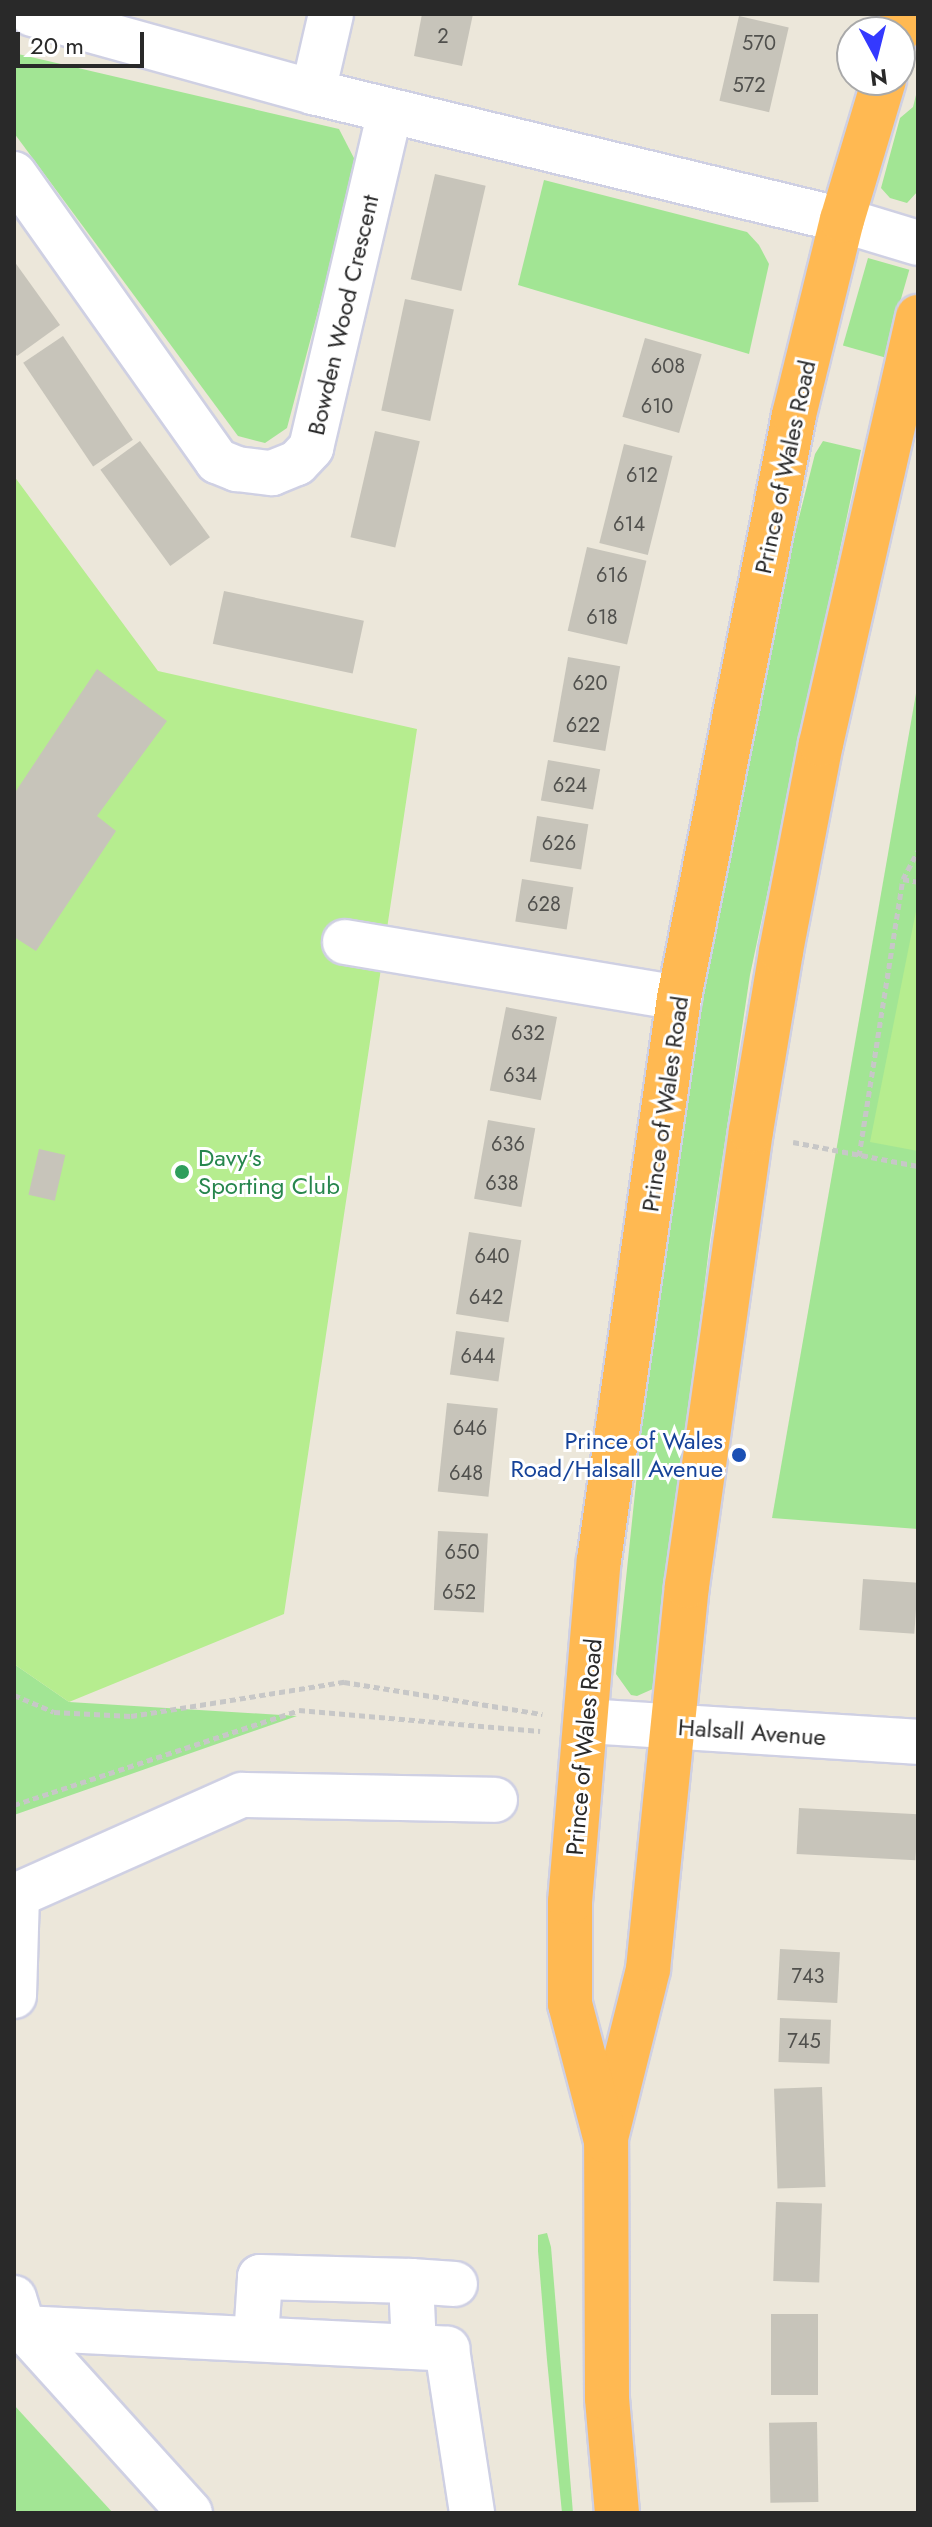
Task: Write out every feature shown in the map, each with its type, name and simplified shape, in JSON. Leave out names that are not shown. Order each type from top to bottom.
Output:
[{"type":"highway","name":"Prince of Wales Road","points":[[606,2141],[570,2004],[570,1902],[599,1560],[679,998],[788,443],[842,220],[879,96]]},
{"type":"highway","name":"Prince of Wales Road","points":[[617,2513],[607,2398],[606,2141],[648,1969],[670,1726],[751,1131],[821,744],[918,317]]},
{"type":"street","points":[[32,14],[313,92],[842,220],[918,243]]},
{"type":"street","points":[[313,92],[331,14]]},
{"type":"street","name":"Bowden Wood Crescent","points":[[14,174],[217,461],[237,469],[272,473],[297,463],[311,448],[390,111]]},
{"type":"street","points":[[345,942],[679,998]]},
{"type":"street","name":"Halsall Avenue","points":[[586,1728],[670,1726],[918,1742]]},
{"type":"street","points":[[14,1996],[17,1895],[242,1795],[495,1800]]},
{"type":"street","points":[[256,2338],[260,2277],[455,2284]]},
{"type":"street","points":[[411,2281],[414,2347]]},
{"type":"street","points":[[19,2313],[256,2338],[447,2349],[472,2513]]},
{"type":"street","points":[[19,2313],[190,2513]]},
{"type":"path","points":[[859,1156],[903,879],[918,851]]},
{"type":"path","points":[[903,879],[918,882]]},
{"type":"path","points":[[751,1131],[918,1166]]},
{"type":"path","points":[[14,1695],[54,1712],[131,1716],[344,1682],[586,1728]]},
{"type":"path","points":[[14,1805],[299,1710],[586,1728]]},
{"type":"green space","points":[[18,54],[339,129],[357,164],[287,428],[265,443],[238,436],[14,133],[14,57]]},
{"type":"green space","points":[[918,87],[918,191],[907,203],[890,198],[881,188],[900,118],[913,107]]},
{"type":"green space","points":[[544,180],[747,232],[759,245],[769,264],[749,354],[518,285]]},
{"type":"green space","points":[[868,258],[909,270],[884,357],[843,345]]},
{"type":"green space","points":[[823,441],[861,450],[750,975],[710,1240],[655,1688],[637,1696],[631,1695],[616,1674],[659,1264],[710,937],[779,597],[815,454]]},
{"type":"green space","name":"Davy's Sporting Club","points":[[14,476],[158,671],[417,729],[284,1614],[69,1702],[14,1664]]},
{"type":"green space","points":[[918,682],[918,1529],[772,1518]]},
{"type":"green space","points":[[918,901],[918,1151],[870,1142]]},
{"type":"green space","points":[[14,1664],[69,1702],[297,1716],[14,1815]]},
{"type":"green space","points":[[547,2233],[551,2247],[573,2513],[562,2513],[547,2360],[538,2235]]},
{"type":"green space","points":[[14,2405],[113,2513],[14,2513]]},
{"type":"building","points":[[422,14],[473,14],[462,66],[414,56]]},
{"type":"building","points":[[739,16],[789,27],[769,112],[719,101]]},
{"type":"building","points":[[435,174],[486,186],[461,291],[411,279]]},
{"type":"building","points":[[14,261],[60,325],[17,356],[14,352]]},
{"type":"building","points":[[405,299],[454,309],[430,421],[381,411]]},
{"type":"building","points":[[63,336],[133,440],[93,466],[23,363]]},
{"type":"building","points":[[645,338],[702,354],[679,433],[622,417]]},
{"type":"building","points":[[375,431],[420,441],[395,548],[350,537]]},
{"type":"building","points":[[140,441],[210,537],[170,566],[100,470]]},
{"type":"building","points":[[624,444],[673,456],[648,555],[599,543]]},
{"type":"building","points":[[587,547],[646,561],[627,645],[568,631]]},
{"type":"building","points":[[224,591],[364,621],[353,674],[213,644]]},
{"type":"building","points":[[568,657],[620,666],[605,751],[553,742]]},
{"type":"building","points":[[97,669],[167,721],[97,816],[116,831],[36,951],[14,937],[14,794]]},
{"type":"building","points":[[548,760],[600,769],[593,810],[541,800]]},
{"type":"building","points":[[537,816],[588,824],[581,870],[530,861]]},
{"type":"building","points":[[522,879],[573,887],[567,930],[515,921]]},
{"type":"building","points":[[506,1007],[557,1017],[541,1100],[490,1090]]},
{"type":"building","points":[[488,1120],[535,1128],[521,1207],[474,1199]]},
{"type":"building","points":[[39,1149],[65,1155],[55,1201],[28,1195]]},
{"type":"building","points":[[469,1232],[521,1240],[508,1322],[456,1314]]},
{"type":"building","points":[[456,1331],[505,1338],[498,1381],[450,1375]]},
{"type":"building","points":[[447,1403],[498,1408],[488,1497],[438,1492]]},
{"type":"building","points":[[438,1531],[488,1534],[484,1613],[434,1610]]},
{"type":"building","points":[[863,1579],[918,1583],[914,1634],[859,1630]]},
{"type":"building","points":[[799,1808],[918,1814],[915,1860],[797,1854]]},
{"type":"building","points":[[780,1949],[840,1952],[837,2003],[777,2000]]},
{"type":"building","points":[[780,2018],[831,2020],[829,2064],[778,2062]]},
{"type":"building","points":[[822,2087],[825,2187],[778,2189],[774,2089]]},
{"type":"building","points":[[776,2202],[822,2204],[819,2283],[773,2281]]},
{"type":"building","points":[[771,2314],[818,2314],[818,2395],[771,2395]]},
{"type":"building","points":[[817,2422],[818,2502],[770,2503],[769,2423]]},
{"type":"place","name":"Davy's Sporting Club","points":[[182,1172]]},
{"type":"place","name":"Prince of Wales Road/Halsall Avenue","points":[[739,1455]]}]
